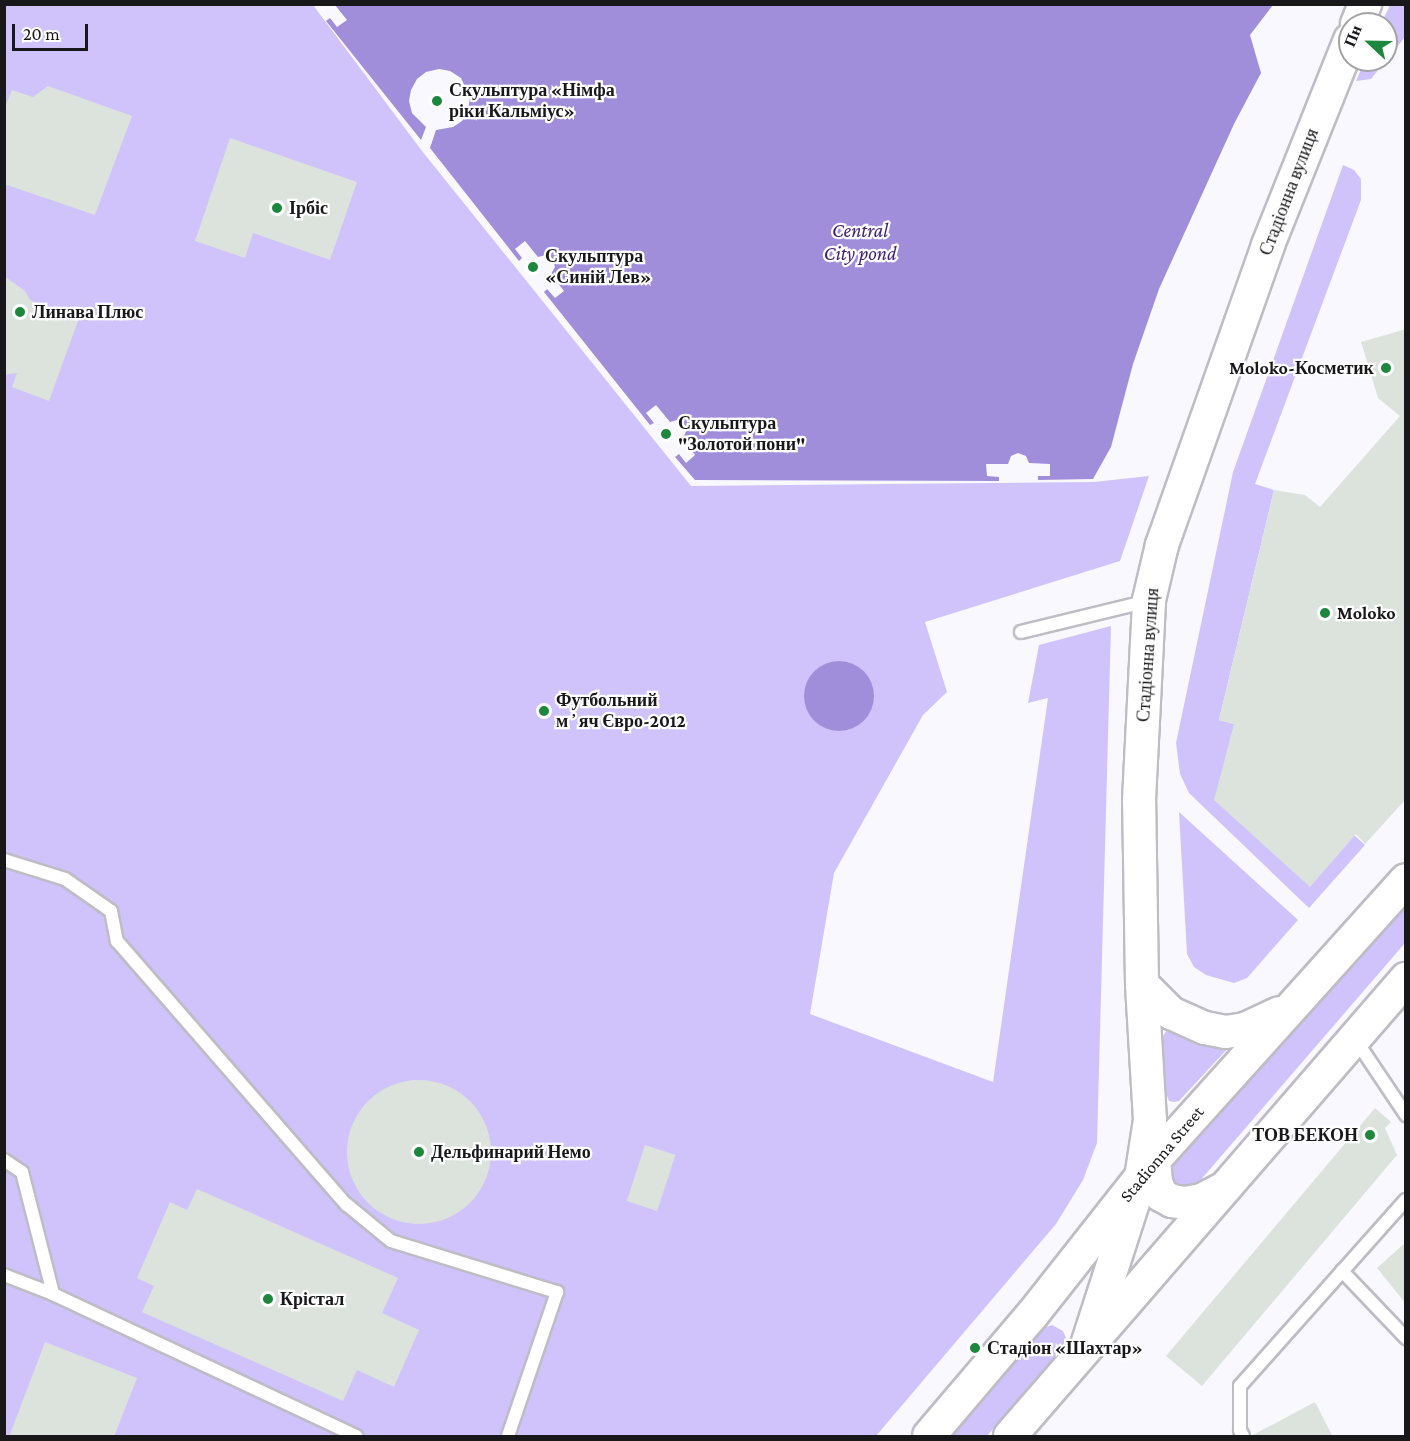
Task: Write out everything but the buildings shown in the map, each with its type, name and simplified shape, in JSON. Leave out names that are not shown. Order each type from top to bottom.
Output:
[{"type":"street","name":"Стадіонна вулиця","points":[[1222,1190],[1202,1200],[1185,1203],[1172,1201],[1161,1195],[1148,1168],[1150,1120],[1142,984],[1139,800],[1149,600],[1162,545],[1260,267],[1338,70]]},
{"type":"street","name":"Stadionna Street","points":[[929,1437],[1032,1315],[1148,1168],[1406,880]]},
{"type":"street","points":[[1010,1437],[1087,1345],[1406,979]]},
{"type":"street","points":[[1142,984],[1171,1013],[1205,1028],[1226,1032],[1245,1029],[1289,1009]]},
{"type":"street","points":[[1087,1345],[1148,1168]]},
{"type":"lane","points":[[1021,632],[1149,600]]},
{"type":"lane","points":[[4,860],[65,879],[111,911],[117,941],[346,1204],[392,1241],[557,1292],[508,1437]]},
{"type":"lane","points":[[1354,1038],[1406,1115]]},
{"type":"lane","points":[[4,1160],[22,1172],[53,1294]]},
{"type":"lane","points":[[1243,1437],[1240,1430],[1240,1386],[1406,1200]]},
{"type":"lane","points":[[1342,1270],[1406,1338]]},
{"type":"lane","points":[[4,1275],[53,1294],[356,1437]]},
{"type":"shaded area","points":[[4,5],[313,5],[422,151],[691,486],[1094,482],[1149,476],[1120,561],[925,622],[947,692],[923,715],[834,873],[810,1014],[993,1082],[1048,698],[1028,703],[1039,645],[1111,626],[1097,1143],[1083,1180],[1056,1224],[876,1436],[5,1436]]},
{"type":"shaded area","points":[[1390,5],[1405,5],[1405,37],[1398,46],[1398,12],[1387,12]]},
{"type":"shaded area","points":[[1360,72],[1377,72],[1371,79],[1356,81]]},
{"type":"shaded area","points":[[1343,165],[1354,170],[1361,179],[1361,200],[1255,484],[1274,490],[1219,720],[1234,724],[1365,845],[1309,908],[1189,793],[1180,774],[1176,743],[1233,472]]},
{"type":"shaded area","points":[[1179,812],[1298,920],[1247,978],[1234,983],[1206,975],[1194,967],[1187,954]]},
{"type":"shaded area","points":[[1405,899],[1405,943],[1192,1190],[1185,1192],[1168,1183],[1169,1161]]},
{"type":"shaded area","points":[[1169,1027],[1229,1047],[1179,1101],[1174,1102],[1169,1101],[1166,1093],[1163,1036]]},
{"type":"shaded area","points":[[1052,1325],[1063,1331],[1066,1338],[1063,1347],[987,1436],[952,1436],[1043,1328]]},
{"type":"water","name":"Central City pond","points":[[335,5],[1273,5],[1250,35],[1261,73],[1234,124],[1159,289],[1133,364],[1111,447],[1093,479],[1038,480],[1038,476],[1050,476],[1050,464],[1029,463],[1026,456],[1018,453],[1011,456],[1008,464],[986,464],[987,476],[999,477],[999,481],[695,480],[675,457],[679,454],[686,463],[695,455],[683,439],[686,431],[684,424],[677,420],[670,422],[656,405],[646,413],[654,423],[650,425],[544,292],[547,289],[555,298],[564,291],[551,274],[555,267],[553,259],[546,255],[538,257],[525,241],[515,249],[522,258],[519,261],[430,148],[436,130],[453,127],[462,121],[468,110],[470,98],[461,78],[450,71],[439,69],[426,72],[417,79],[411,90],[409,101],[412,113],[426,127],[421,140],[326,21],[330,18],[337,27],[347,20]]},
{"type":"water","points":[[839,661],[852,664],[864,671],[871,683],[874,696],[871,709],[864,721],[852,728],[839,731],[826,728],[814,721],[807,709],[804,696],[807,683],[814,671],[826,664]]},
{"type":"place","name":"Скульптура «Німфа ріки Кальміус»","points":[[437,101]]},
{"type":"place","name":"Ірбіс","points":[[277,208]]},
{"type":"place","name":"Скульптура «Синій Лев»","points":[[533,267]]},
{"type":"place","name":"Линава Плюс","points":[[20,312]]},
{"type":"place","name":"Moloko-Косметик","points":[[1386,368]]},
{"type":"place","name":"Скульптура \"Золотой пони\"","points":[[666,434]]},
{"type":"place","name":"Moloko","points":[[1325,613]]},
{"type":"place","name":"Футбольний мʼяч Євро-2012","points":[[544,711]]},
{"type":"place","name":"ТОВ БЕКОН","points":[[1370,1135]]},
{"type":"place","name":"Дельфинарий Немо","points":[[419,1152]]},
{"type":"place","name":"Крістал","points":[[268,1299]]},
{"type":"place","name":"Стадіон «Шахтар»","points":[[975,1348]]}]
